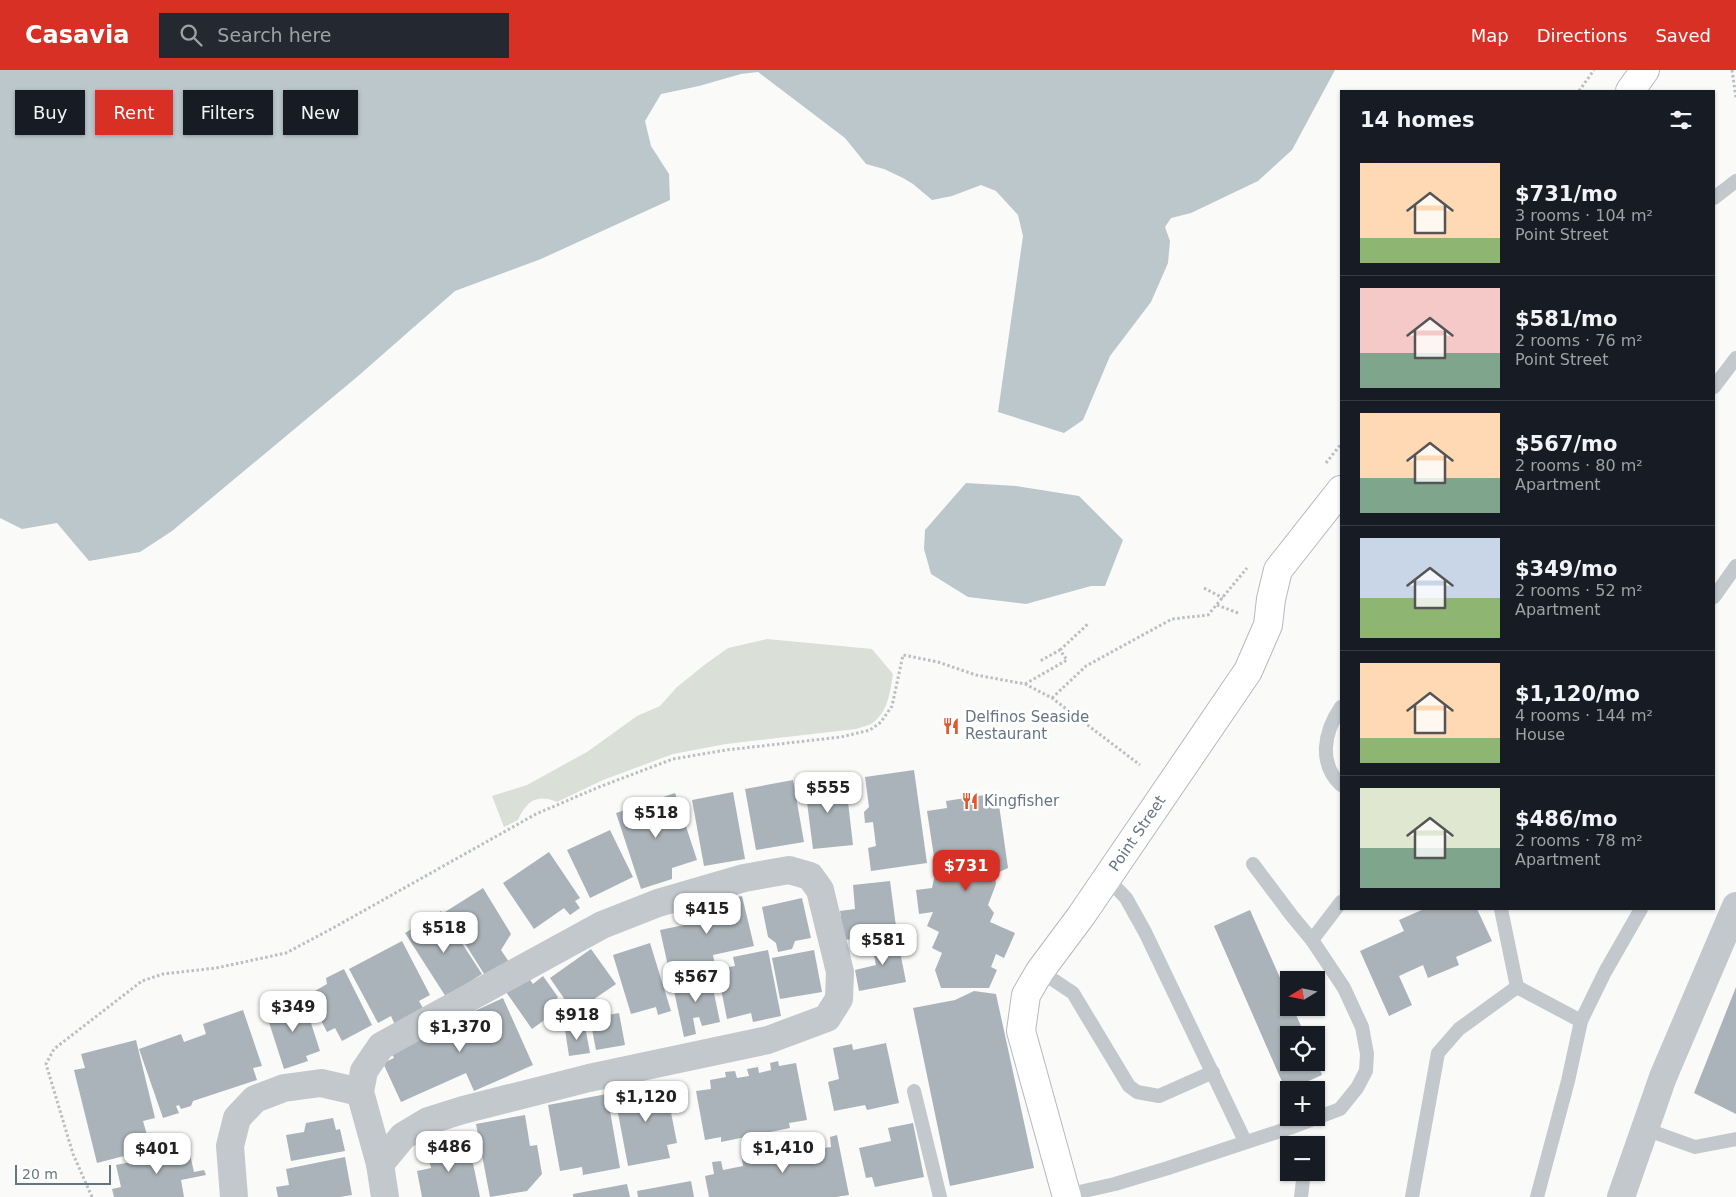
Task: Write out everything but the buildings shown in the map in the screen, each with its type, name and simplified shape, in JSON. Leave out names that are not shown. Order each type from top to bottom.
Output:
[{"type":"street","points":[[1631,90],[1645,70]]},
{"type":"street","name":"Point Street","points":[[1063,1196],[1021,1031],[1026,995],[1040,971],[1081,916],[1248,671],[1268,625],[1278,570],[1340,491]]},
{"type":"street","points":[[380,1164],[403,1136],[428,1121],[454,1112],[589,1078],[768,1040],[827,1018],[839,999],[840,972],[820,890],[810,876],[789,870],[744,878],[677,898],[602,925],[381,1046],[364,1070],[360,1092],[380,1164],[385,1197]]},
{"type":"street","points":[[1621,1197],[1663,1077],[1736,906]]},
{"type":"street","points":[[234,1197],[230,1146],[237,1118],[255,1099],[284,1088],[321,1083],[360,1092]]},
{"type":"lane","points":[[1715,197],[1736,181]]},
{"type":"lane","points":[[1715,386],[1736,358]]},
{"type":"lane","points":[[1715,595],[1736,566]]},
{"type":"lane","points":[[1340,709],[1328,732],[1325,744],[1326,759],[1331,772],[1340,784]]},
{"type":"lane","points":[[1063,1196],[1124,1181],[1295,1126],[1340,1109],[1357,1088],[1366,1071],[1367,1054],[1362,1026],[1344,988],[1312,940],[1253,864]]},
{"type":"lane","points":[[1107,878],[1126,898],[1145,932],[1246,1141]]},
{"type":"lane","points":[[1312,940],[1340,903]]},
{"type":"lane","points":[[1501,910],[1517,987]]},
{"type":"lane","points":[[1537,1197],[1568,1081],[1581,1021],[1605,972],[1640,910]]},
{"type":"lane","points":[[1040,971],[1073,993],[1129,1086],[1137,1092],[1159,1096],[1213,1072]]},
{"type":"lane","points":[[1517,987],[1581,1021]]},
{"type":"lane","points":[[1412,1197],[1438,1053],[1459,1029],[1517,987]]},
{"type":"lane","points":[[914,1091],[940,1197]]},
{"type":"lane","points":[[1645,1129],[1696,1147],[1736,1139]]},
{"type":"lane","points":[[1301,1197],[1303,1181]]},
{"type":"path","points":[[1581,90],[1594,70]]},
{"type":"path","points":[[1732,70],[1736,98]]},
{"type":"path","points":[[1324,466],[1340,445]]},
{"type":"path","points":[[1052,698],[1086,666],[1172,618],[1208,615],[1250,563]]},
{"type":"path","points":[[1204,588],[1222,598]]},
{"type":"path","points":[[1040,661],[1060,650],[1089,623]]},
{"type":"path","points":[[1025,684],[1067,660],[1060,650]]},
{"type":"path","points":[[92,1197],[73,1154],[46,1064],[54,1049],[142,981],[163,974],[216,968],[286,953],[342,924],[536,814],[599,787],[674,760],[726,750],[858,734],[870,730],[881,722],[892,706],[903,655],[938,662],[976,675],[1025,684],[1052,698],[1140,765]]},
{"type":"shaded area","points":[[0,70],[1335,70],[1292,150],[1258,181],[1191,213],[1171,218],[1165,227],[1170,241],[1168,263],[1151,302],[1110,356],[1083,420],[1064,433],[998,412],[1023,236],[1018,215],[996,191],[981,185],[952,196],[932,200],[903,178],[884,169],[866,164],[845,138],[758,72],[741,74],[661,94],[645,121],[651,146],[669,174],[670,200],[541,259],[455,291],[357,377],[172,531],[140,552],[89,561],[57,523],[22,529],[0,518]]},
{"type":"shaded area","points":[[966,483],[1016,486],[1079,496],[1123,540],[1105,586],[1091,586],[1026,604],[968,597],[931,574],[924,549],[925,530]]},
{"type":"shaded area","points":[[767,639],[872,649],[893,674],[885,708],[871,724],[856,729],[726,744],[673,754],[603,780],[557,802],[543,798],[533,801],[528,804],[518,820],[504,827],[492,796],[527,785],[587,752],[637,716],[660,706],[677,687],[728,648]]},
{"type":"place","name":"Delfinos Seaside Restaurant","points":[[951,726]]},
{"type":"place","name":"Kingfisher","points":[[970,801]]}]
